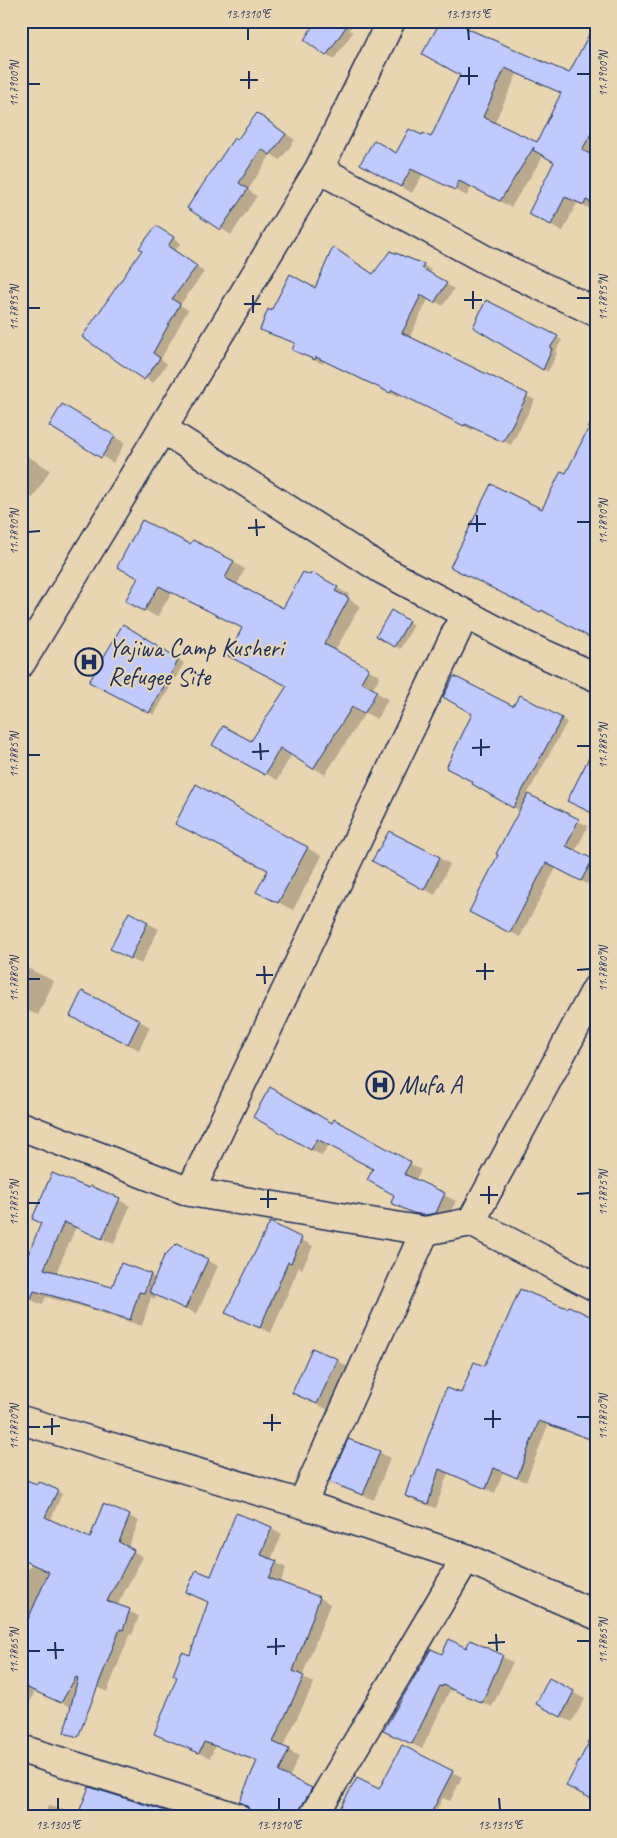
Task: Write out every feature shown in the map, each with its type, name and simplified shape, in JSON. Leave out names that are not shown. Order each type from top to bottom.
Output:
[{"type":"street","points":[[21,663],[319,169],[391,21]]},
{"type":"street","points":[[319,169],[486,260],[596,312]]},
{"type":"street","points":[[163,428],[381,569],[524,645],[596,677]]},
{"type":"street","points":[[190,1192],[465,614]]},
{"type":"street","points":[[471,1222],[596,989]]},
{"type":"street","points":[[21,1126],[190,1192],[425,1231],[471,1222],[596,1287]]},
{"type":"street","points":[[302,1504],[425,1231]]},
{"type":"street","points":[[21,1420],[302,1504],[466,1558],[596,1615]]},
{"type":"street","points":[[313,1817],[466,1558]]},
{"type":"street","points":[[21,1749],[236,1817]]},
{"type":"building","points":[[316,21],[350,21],[326,56],[304,40]]},
{"type":"building","points":[[441,21],[469,21],[466,28],[569,73],[596,21],[596,125],[582,150],[596,157],[596,205],[586,200],[584,205],[565,197],[551,225],[528,214],[554,162],[533,150],[534,147],[500,201],[459,181],[455,190],[411,169],[401,187],[360,164],[374,140],[396,153],[409,129],[431,137],[460,75],[422,54]],"holes":[[[505,68],[561,93],[537,142],[483,117]]]},
{"type":"building","points":[[257,113],[286,134],[270,155],[261,149],[239,183],[248,189],[220,230],[187,208],[234,138],[237,140]]},
{"type":"building","points":[[156,226],[174,237],[168,246],[197,266],[172,299],[180,304],[153,353],[160,358],[144,380],[82,337],[142,250],[139,248]]},
{"type":"building","points":[[333,247],[373,274],[390,251],[424,264],[422,268],[447,283],[434,303],[421,295],[402,333],[528,394],[503,442],[465,424],[464,426],[392,390],[390,393],[316,357],[315,360],[292,350],[295,343],[260,330],[268,309],[271,311],[290,274],[315,288]]},
{"type":"building","points":[[486,300],[558,336],[550,348],[552,349],[543,370],[473,327]]},
{"type":"building","points":[[62,404],[115,436],[101,458],[49,426]]},
{"type":"building","points":[[596,413],[596,641],[542,610],[540,612],[450,567],[491,484],[542,509],[561,471],[566,473]]},
{"type":"building","points":[[142,520],[190,544],[193,540],[234,561],[225,578],[283,608],[303,572],[310,575],[312,572],[338,587],[335,591],[349,598],[324,644],[369,668],[361,682],[377,691],[364,714],[352,707],[313,769],[280,748],[265,775],[212,745],[223,726],[251,741],[287,686],[228,656],[242,628],[159,586],[144,611],[125,601],[138,578],[117,567]]},
{"type":"building","points":[[391,610],[409,621],[394,647],[376,636]]},
{"type":"building","points":[[123,624],[179,659],[149,713],[89,682]]},
{"type":"building","points":[[454,676],[513,706],[520,695],[562,718],[513,808],[472,784],[473,782],[446,768],[472,714],[443,697]]},
{"type":"building","points":[[596,744],[596,815],[567,801]]},
{"type":"building","points":[[196,784],[308,847],[278,903],[256,892],[268,870],[175,824]]},
{"type":"building","points":[[528,794],[579,819],[566,846],[593,859],[581,881],[546,863],[510,933],[469,912],[498,855],[496,854]]},
{"type":"building","points":[[389,831],[440,857],[424,890],[372,861]]},
{"type":"building","points":[[129,912],[148,922],[130,959],[110,949]]},
{"type":"building","points":[[82,991],[140,1020],[128,1044],[70,1016]]},
{"type":"building","points":[[270,1087],[332,1123],[334,1119],[411,1162],[404,1174],[445,1193],[436,1213],[425,1215],[413,1213],[391,1203],[394,1195],[367,1180],[373,1169],[317,1139],[311,1150],[253,1117]]},
{"type":"building","points":[[52,1173],[120,1198],[102,1239],[64,1222],[44,1269],[112,1287],[121,1263],[151,1274],[144,1293],[139,1292],[130,1320],[34,1291],[31,1299],[21,1295],[21,1272],[41,1223],[32,1219]]},
{"type":"building","points":[[270,1222],[302,1238],[291,1263],[288,1262],[260,1328],[225,1313]]},
{"type":"building","points":[[176,1244],[208,1259],[185,1309],[149,1292],[164,1256]]},
{"type":"building","points":[[520,1289],[567,1308],[569,1306],[596,1319],[596,1441],[539,1421],[517,1478],[494,1468],[486,1489],[439,1469],[428,1504],[405,1496],[446,1388],[461,1393],[474,1362],[484,1366]]},
{"type":"building","points":[[312,1348],[338,1359],[317,1404],[292,1393]]},
{"type":"building","points":[[348,1439],[380,1451],[363,1495],[329,1482]]},
{"type":"building","points":[[21,1478],[37,1484],[38,1481],[58,1490],[45,1517],[90,1538],[103,1504],[130,1515],[119,1542],[134,1550],[107,1601],[130,1609],[123,1630],[120,1629],[78,1737],[64,1733],[78,1678],[76,1677],[61,1703],[21,1685],[21,1635],[49,1572],[21,1559]]},
{"type":"building","points":[[236,1513],[272,1527],[261,1555],[277,1561],[269,1578],[320,1597],[293,1671],[304,1676],[273,1742],[289,1749],[279,1772],[312,1788],[297,1817],[251,1817],[248,1807],[239,1802],[257,1761],[204,1742],[199,1753],[154,1734],[177,1677],[173,1675],[182,1652],[190,1655],[208,1602],[186,1592],[196,1570],[211,1576]]},
{"type":"building","points":[[449,1639],[466,1648],[470,1640],[503,1655],[482,1703],[443,1685],[442,1687],[440,1686],[412,1744],[383,1731],[431,1649],[442,1654]]},
{"type":"building","points":[[549,1678],[574,1691],[561,1717],[536,1704]]},
{"type":"building","points":[[596,1729],[596,1801],[566,1786]]},
{"type":"building","points":[[402,1745],[453,1771],[429,1817],[352,1817],[339,1810],[357,1778],[379,1789]]},
{"type":"building","points":[[89,1787],[182,1816],[182,1817],[77,1817]]},
{"type":"place","name":"Yajiwa Camp Kusheri Refugee Site","points":[[89,662]]},
{"type":"place","name":"Mufa A","points":[[380,1085]]}]
